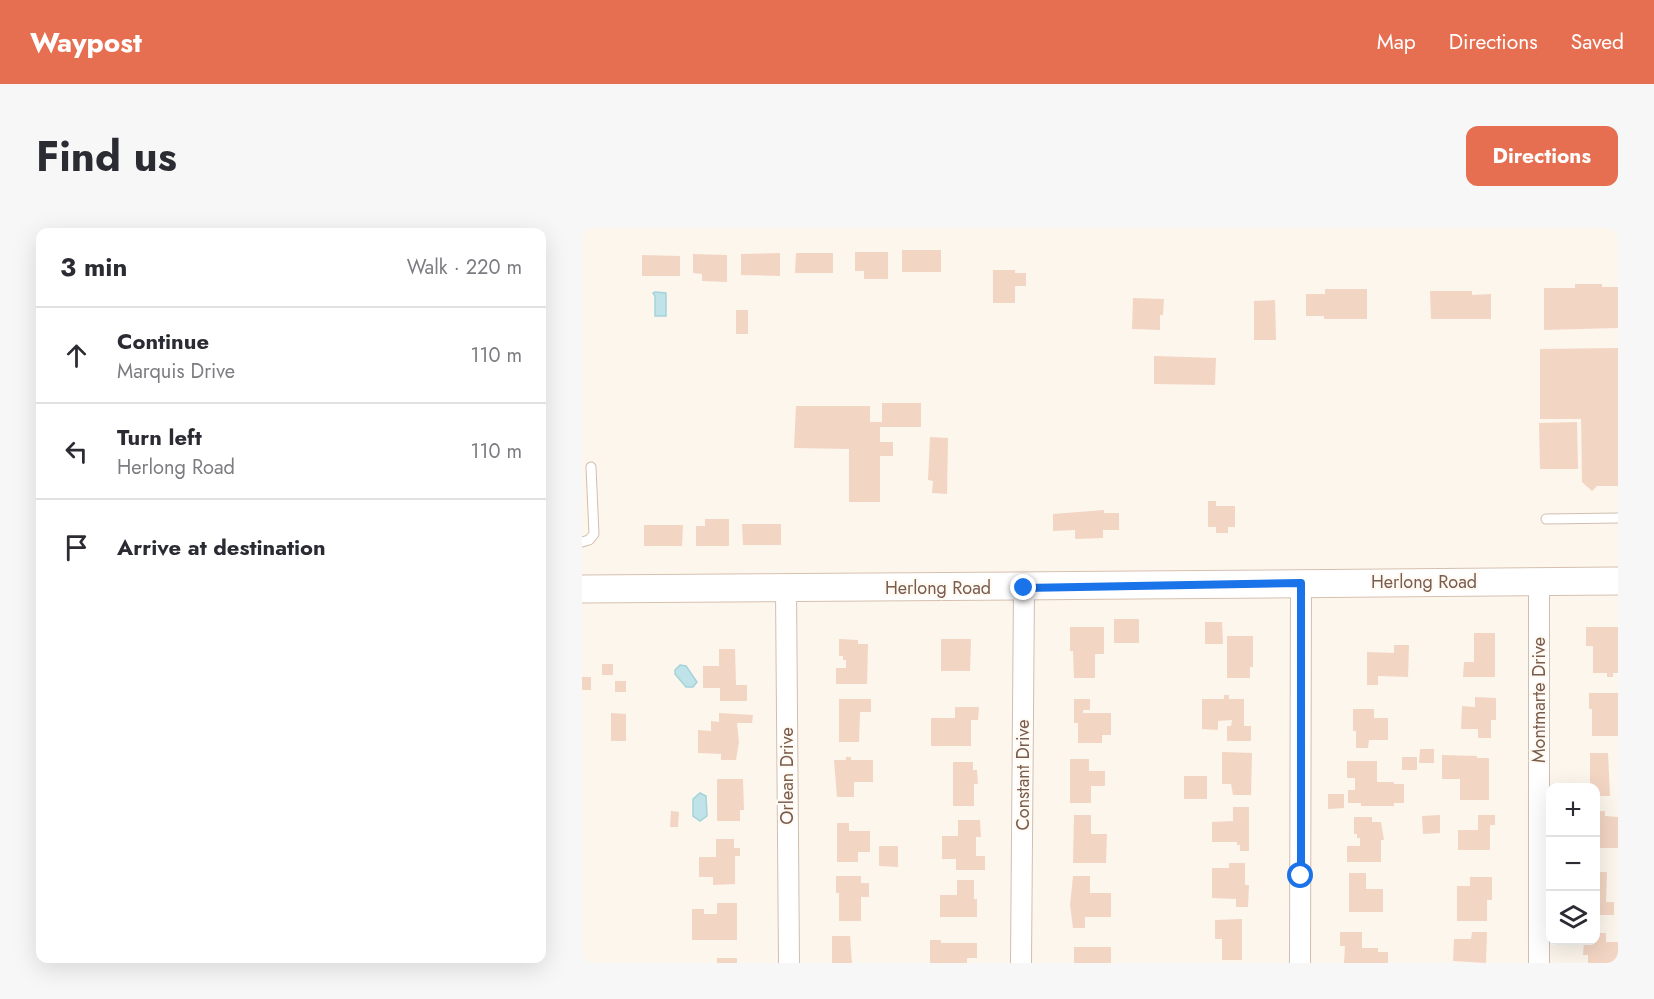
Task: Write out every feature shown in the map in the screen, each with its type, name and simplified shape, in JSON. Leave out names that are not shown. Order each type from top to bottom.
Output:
[{"type":"street","name":"Montmarte Drive","points":[[1539,581],[1539,963]]},
{"type":"street","name":"Herlong Road","points":[[582,589],[1024,588],[1618,581]]},
{"type":"street","points":[[1300,963],[1301,583]]},
{"type":"street","name":"Constant Drive","points":[[1021,963],[1024,588]]},
{"type":"street","name":"Orlean Drive","points":[[786,589],[789,963]]},
{"type":"lane","points":[[582,542],[589,540],[594,534],[591,467]]},
{"type":"lane","points":[[1546,519],[1618,518]]},
{"type":"water","points":[[653,293],[666,293],[666,316],[655,316]]},
{"type":"water","points":[[680,665],[686,666],[697,682],[693,687],[686,687],[675,674],[675,670]]},
{"type":"water","points":[[700,793],[706,796],[707,816],[700,821],[693,816],[693,799]]},
{"type":"building","points":[[902,250],[941,250],[941,272],[902,272]]},
{"type":"building","points":[[855,252],[888,252],[888,279],[864,279],[864,271],[855,271]]},
{"type":"building","points":[[780,253],[780,276],[741,275],[741,254]]},
{"type":"building","points":[[796,253],[833,253],[833,273],[795,273]]},
{"type":"building","points":[[693,254],[727,255],[727,282],[702,281],[702,274],[693,273]]},
{"type":"building","points":[[642,255],[680,256],[680,276],[642,276]]},
{"type":"building","points":[[993,270],[1015,270],[1015,273],[1026,273],[1026,286],[1015,286],[1015,303],[993,303]]},
{"type":"building","points":[[1575,284],[1602,284],[1602,287],[1618,287],[1618,328],[1544,330],[1544,288],[1575,288]]},
{"type":"building","points":[[1325,289],[1367,289],[1367,319],[1324,319],[1324,316],[1306,316],[1306,294],[1325,294]]},
{"type":"building","points":[[1430,291],[1472,291],[1472,295],[1491,294],[1491,319],[1431,319]]},
{"type":"building","points":[[1133,298],[1164,299],[1163,315],[1160,315],[1160,330],[1132,329]]},
{"type":"building","points":[[1275,300],[1276,340],[1254,340],[1254,301]]},
{"type":"building","points":[[736,310],[748,310],[748,334],[736,334]]},
{"type":"building","points":[[1618,348],[1618,486],[1597,486],[1592,491],[1582,482],[1581,419],[1540,419],[1540,349]]},
{"type":"building","points":[[1154,356],[1216,358],[1215,385],[1154,384]]},
{"type":"building","points":[[882,403],[921,403],[921,427],[880,427],[880,442],[893,442],[893,456],[880,456],[880,502],[849,502],[849,449],[794,448],[796,406],[870,406],[870,422],[882,422]]},
{"type":"building","points":[[1577,422],[1578,469],[1540,469],[1539,423]]},
{"type":"building","points":[[930,437],[948,438],[947,494],[932,493],[933,481],[928,480]]},
{"type":"building","points":[[1208,501],[1216,501],[1216,506],[1235,506],[1235,527],[1228,527],[1228,533],[1216,533],[1216,527],[1208,527]]},
{"type":"building","points":[[1104,510],[1104,513],[1119,513],[1119,530],[1103,530],[1103,538],[1075,539],[1075,530],[1053,531],[1053,514]]},
{"type":"building","points":[[705,519],[729,519],[729,546],[696,546],[696,526],[705,526]]},
{"type":"building","points":[[742,524],[781,524],[781,545],[743,545]]},
{"type":"building","points":[[644,525],[683,525],[682,546],[644,546]]},
{"type":"building","points":[[1114,619],[1139,619],[1139,643],[1114,643]]},
{"type":"building","points":[[1205,622],[1222,622],[1223,644],[1205,644]]},
{"type":"building","points":[[1070,627],[1104,627],[1104,654],[1095,654],[1095,678],[1074,678],[1073,651],[1070,651]]},
{"type":"building","points":[[1586,627],[1618,627],[1618,673],[1613,673],[1613,677],[1607,677],[1607,673],[1593,673],[1593,646],[1586,646]]},
{"type":"building","points":[[1474,633],[1495,633],[1495,677],[1463,677],[1464,662],[1474,662]]},
{"type":"building","points":[[1227,636],[1253,636],[1253,667],[1250,667],[1250,678],[1227,678]]},
{"type":"building","points":[[839,639],[858,640],[858,644],[868,644],[867,684],[836,684],[836,668],[846,668],[846,660],[843,660],[843,656],[839,656]]},
{"type":"building","points":[[941,639],[971,639],[970,671],[941,671]]},
{"type":"building","points":[[1394,645],[1409,645],[1408,677],[1378,676],[1378,685],[1367,685],[1367,652],[1394,653]]},
{"type":"building","points":[[719,649],[735,649],[736,685],[747,685],[747,701],[720,701],[720,688],[703,688],[703,666],[719,666]]},
{"type":"building","points":[[602,664],[613,664],[613,675],[602,675]]},
{"type":"building","points":[[582,677],[591,677],[591,690],[582,690]]},
{"type":"building","points":[[615,681],[626,681],[626,692],[615,692]]},
{"type":"building","points":[[1589,693],[1618,693],[1618,736],[1592,736],[1592,709],[1589,709]]},
{"type":"building","points":[[1224,695],[1229,695],[1229,699],[1244,699],[1244,726],[1251,726],[1251,741],[1227,741],[1227,726],[1231,726],[1232,720],[1218,721],[1218,730],[1202,729],[1202,699],[1224,699]]},
{"type":"building","points":[[1475,697],[1496,698],[1496,720],[1491,720],[1491,738],[1478,738],[1478,729],[1461,729],[1462,706],[1475,707]]},
{"type":"building","points":[[839,699],[871,699],[871,712],[860,712],[859,742],[839,742]]},
{"type":"building","points":[[1074,699],[1090,699],[1090,710],[1083,710],[1083,713],[1111,713],[1111,735],[1102,735],[1102,743],[1078,743],[1078,723],[1074,723]]},
{"type":"building","points":[[955,707],[979,707],[978,720],[971,720],[971,746],[931,746],[931,718],[955,718]]},
{"type":"building","points":[[1353,709],[1374,709],[1374,718],[1388,718],[1388,740],[1369,740],[1368,748],[1356,748]]},
{"type":"building","points":[[611,713],[626,714],[626,741],[611,741]]},
{"type":"building","points":[[719,713],[753,715],[752,723],[737,723],[739,742],[736,760],[721,760],[721,754],[698,753],[698,730],[711,731],[711,721],[719,722]]},
{"type":"building","points":[[1420,749],[1434,749],[1434,763],[1419,763]]},
{"type":"building","points":[[1222,752],[1252,753],[1251,795],[1233,795],[1231,784],[1222,784]]},
{"type":"building","points":[[1590,753],[1608,753],[1610,796],[1600,796],[1600,783],[1590,783]]},
{"type":"building","points":[[1442,755],[1489,758],[1489,800],[1460,800],[1460,779],[1442,779]]},
{"type":"building","points":[[846,757],[851,757],[851,760],[873,760],[873,782],[854,782],[854,797],[837,797],[834,760],[846,760]]},
{"type":"building","points":[[1402,757],[1417,757],[1417,770],[1402,770]]},
{"type":"building","points":[[1070,759],[1089,759],[1089,771],[1105,771],[1105,786],[1091,786],[1091,803],[1070,803]]},
{"type":"building","points":[[1347,761],[1377,761],[1377,782],[1404,784],[1404,803],[1394,803],[1394,806],[1361,806],[1361,803],[1348,803],[1348,790],[1355,790],[1355,778],[1347,778]]},
{"type":"building","points":[[953,762],[973,762],[973,770],[977,770],[978,784],[974,784],[974,806],[953,806]]},
{"type":"building","points":[[1184,776],[1207,776],[1207,799],[1184,799]]},
{"type":"building","points":[[717,779],[743,779],[744,810],[740,810],[740,821],[717,821]]},
{"type":"building","points":[[1328,794],[1344,794],[1344,808],[1328,809]]},
{"type":"building","points":[[1233,807],[1249,807],[1249,851],[1240,851],[1240,845],[1237,845],[1237,842],[1212,842],[1212,822],[1233,821]]},
{"type":"building","points":[[671,811],[679,812],[678,827],[670,827]]},
{"type":"building","points":[[1600,811],[1605,811],[1605,816],[1618,817],[1618,848],[1600,848]]},
{"type":"building","points":[[1074,815],[1091,815],[1091,834],[1107,834],[1106,863],[1073,863]]},
{"type":"building","points":[[1440,815],[1440,833],[1423,834],[1422,816]]},
{"type":"building","points":[[1478,815],[1495,815],[1495,825],[1490,825],[1490,850],[1458,850],[1458,830],[1478,830]]},
{"type":"building","points":[[1354,817],[1372,817],[1372,822],[1381,822],[1384,840],[1381,840],[1381,862],[1347,862],[1347,846],[1360,846],[1360,838],[1354,834]]},
{"type":"building","points":[[958,820],[980,820],[981,837],[976,837],[976,856],[985,856],[985,870],[956,870],[956,859],[942,859],[942,836],[958,836]]},
{"type":"building","points":[[837,823],[849,823],[849,831],[870,831],[870,852],[858,852],[858,862],[837,862]]},
{"type":"building","points":[[716,839],[734,839],[734,848],[740,848],[740,856],[735,856],[735,884],[713,885],[713,877],[699,877],[699,857],[716,857]]},
{"type":"building","points":[[879,846],[898,846],[898,867],[879,866]]},
{"type":"building","points":[[1229,863],[1245,863],[1245,885],[1249,885],[1248,907],[1236,907],[1236,899],[1212,898],[1212,868],[1229,868]]},
{"type":"building","points":[[1600,872],[1607,872],[1606,902],[1614,902],[1614,915],[1600,915]]},
{"type":"building","points":[[1349,873],[1366,873],[1366,889],[1383,889],[1383,912],[1349,912]]},
{"type":"building","points":[[836,876],[861,876],[861,883],[869,883],[869,897],[861,897],[861,921],[839,921],[839,893],[836,893]]},
{"type":"building","points":[[1073,876],[1090,876],[1090,893],[1111,893],[1111,917],[1085,917],[1085,928],[1073,928],[1070,905]]},
{"type":"building","points":[[1470,877],[1492,877],[1492,900],[1487,900],[1487,921],[1457,921],[1457,886],[1470,886]]},
{"type":"building","points":[[957,880],[974,880],[977,917],[940,917],[940,895],[957,895]]},
{"type":"building","points":[[717,903],[737,903],[737,940],[692,940],[692,909],[704,909],[704,914],[717,914]]},
{"type":"building","points":[[1242,919],[1242,960],[1222,960],[1222,939],[1215,939],[1215,920]]},
{"type":"building","points":[[1340,932],[1362,932],[1362,948],[1378,948],[1378,952],[1388,952],[1388,963],[1344,963],[1345,946],[1340,946]]},
{"type":"building","points":[[1472,932],[1487,932],[1486,963],[1453,961],[1454,939],[1471,939]]},
{"type":"building","points":[[1600,933],[1606,933],[1606,942],[1618,942],[1618,963],[1588,963],[1588,955],[1583,955],[1584,945],[1600,945]]},
{"type":"building","points":[[832,936],[850,936],[852,963],[832,963]]},
{"type":"building","points":[[930,940],[941,940],[941,943],[977,943],[977,958],[967,958],[967,963],[930,963]]},
{"type":"building","points":[[1074,947],[1111,947],[1111,963],[1074,963]]},
{"type":"building","points":[[717,958],[737,958],[737,963],[717,963]]},
{"type":"route","points":[[1024,588],[1301,583],[1301,876]]}]
